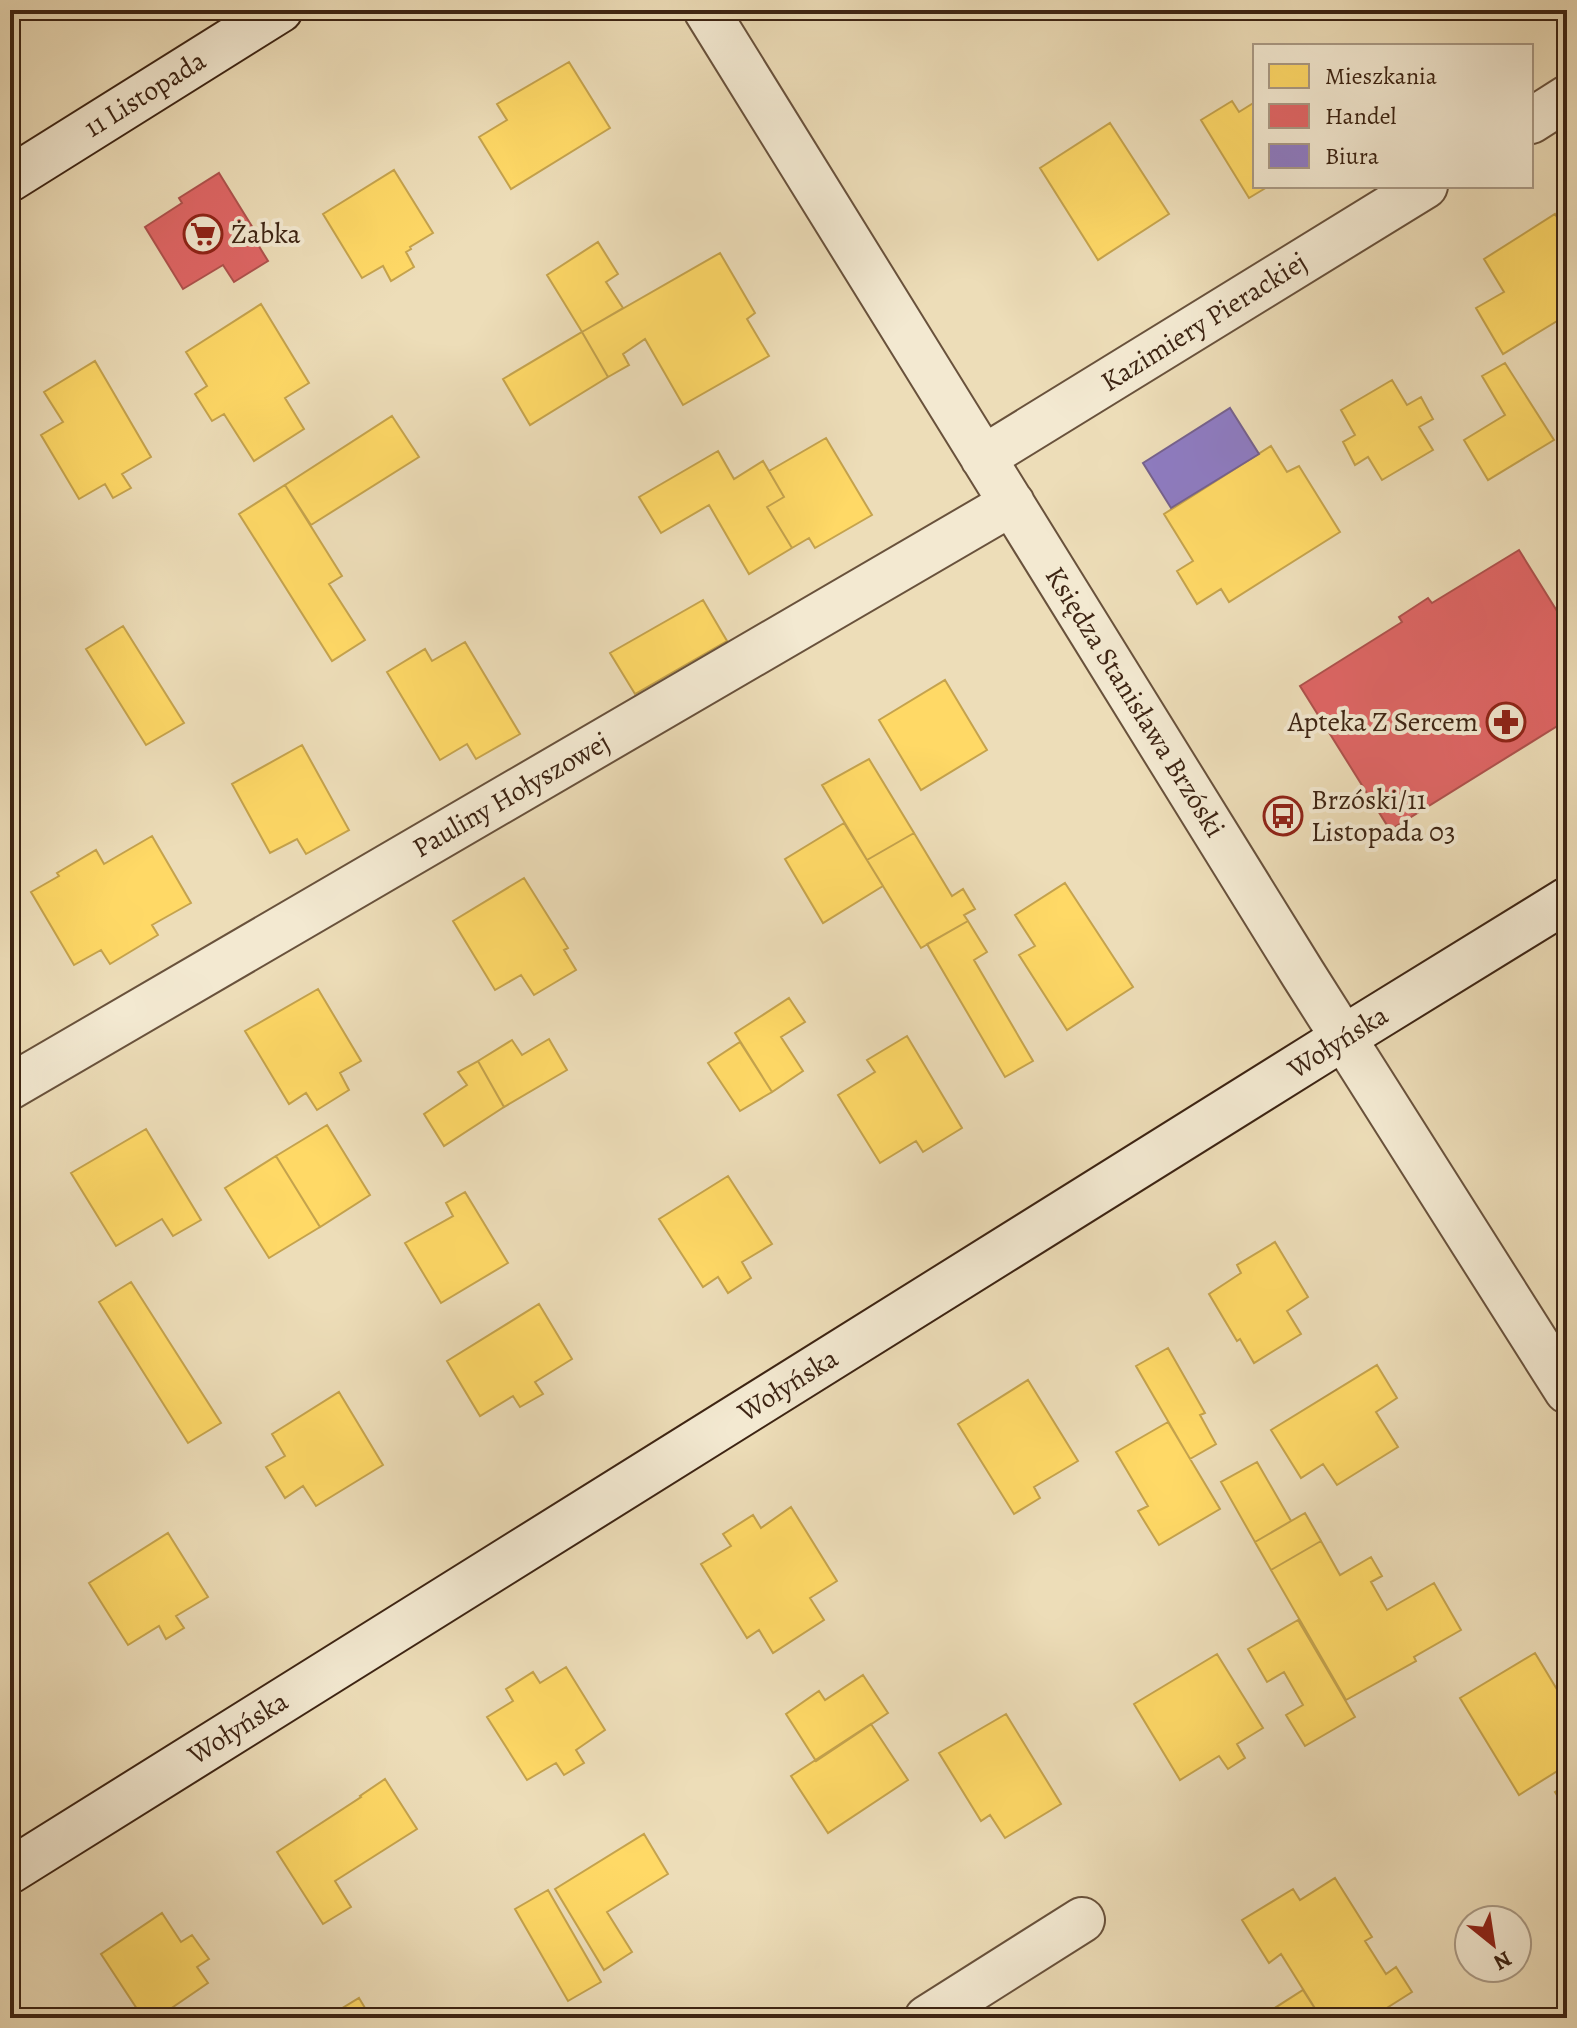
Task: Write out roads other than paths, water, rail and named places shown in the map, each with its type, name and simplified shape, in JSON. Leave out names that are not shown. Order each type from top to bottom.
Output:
[{"type":"street","name":"11 Listopada","points":[[10,179],[280,10]]},
{"type":"street","name":"Księdza Stanisława Brzóski","points":[[706,10],[1343,1038],[1567,1391]]},
{"type":"street","points":[[1533,120],[1567,98]]},
{"type":"street","name":"Kazimiery Pierackiej","points":[[983,458],[1422,188]]},
{"type":"street","name":"Pauliny Hołyszowej","points":[[10,1087],[1012,503]]},
{"type":"street","name":"Wołyńska","points":[[10,1871],[1567,900]]},
{"type":"street","points":[[927,2018],[1082,1920]]},
{"type":"place","name":"Żabka","points":[[203,234]]},
{"type":"place","name":"Apteka Z Sercem","points":[[1506,722]]},
{"type":"place","name":"Brzóski/11 Listopada 03","points":[[1283,816]]}]
